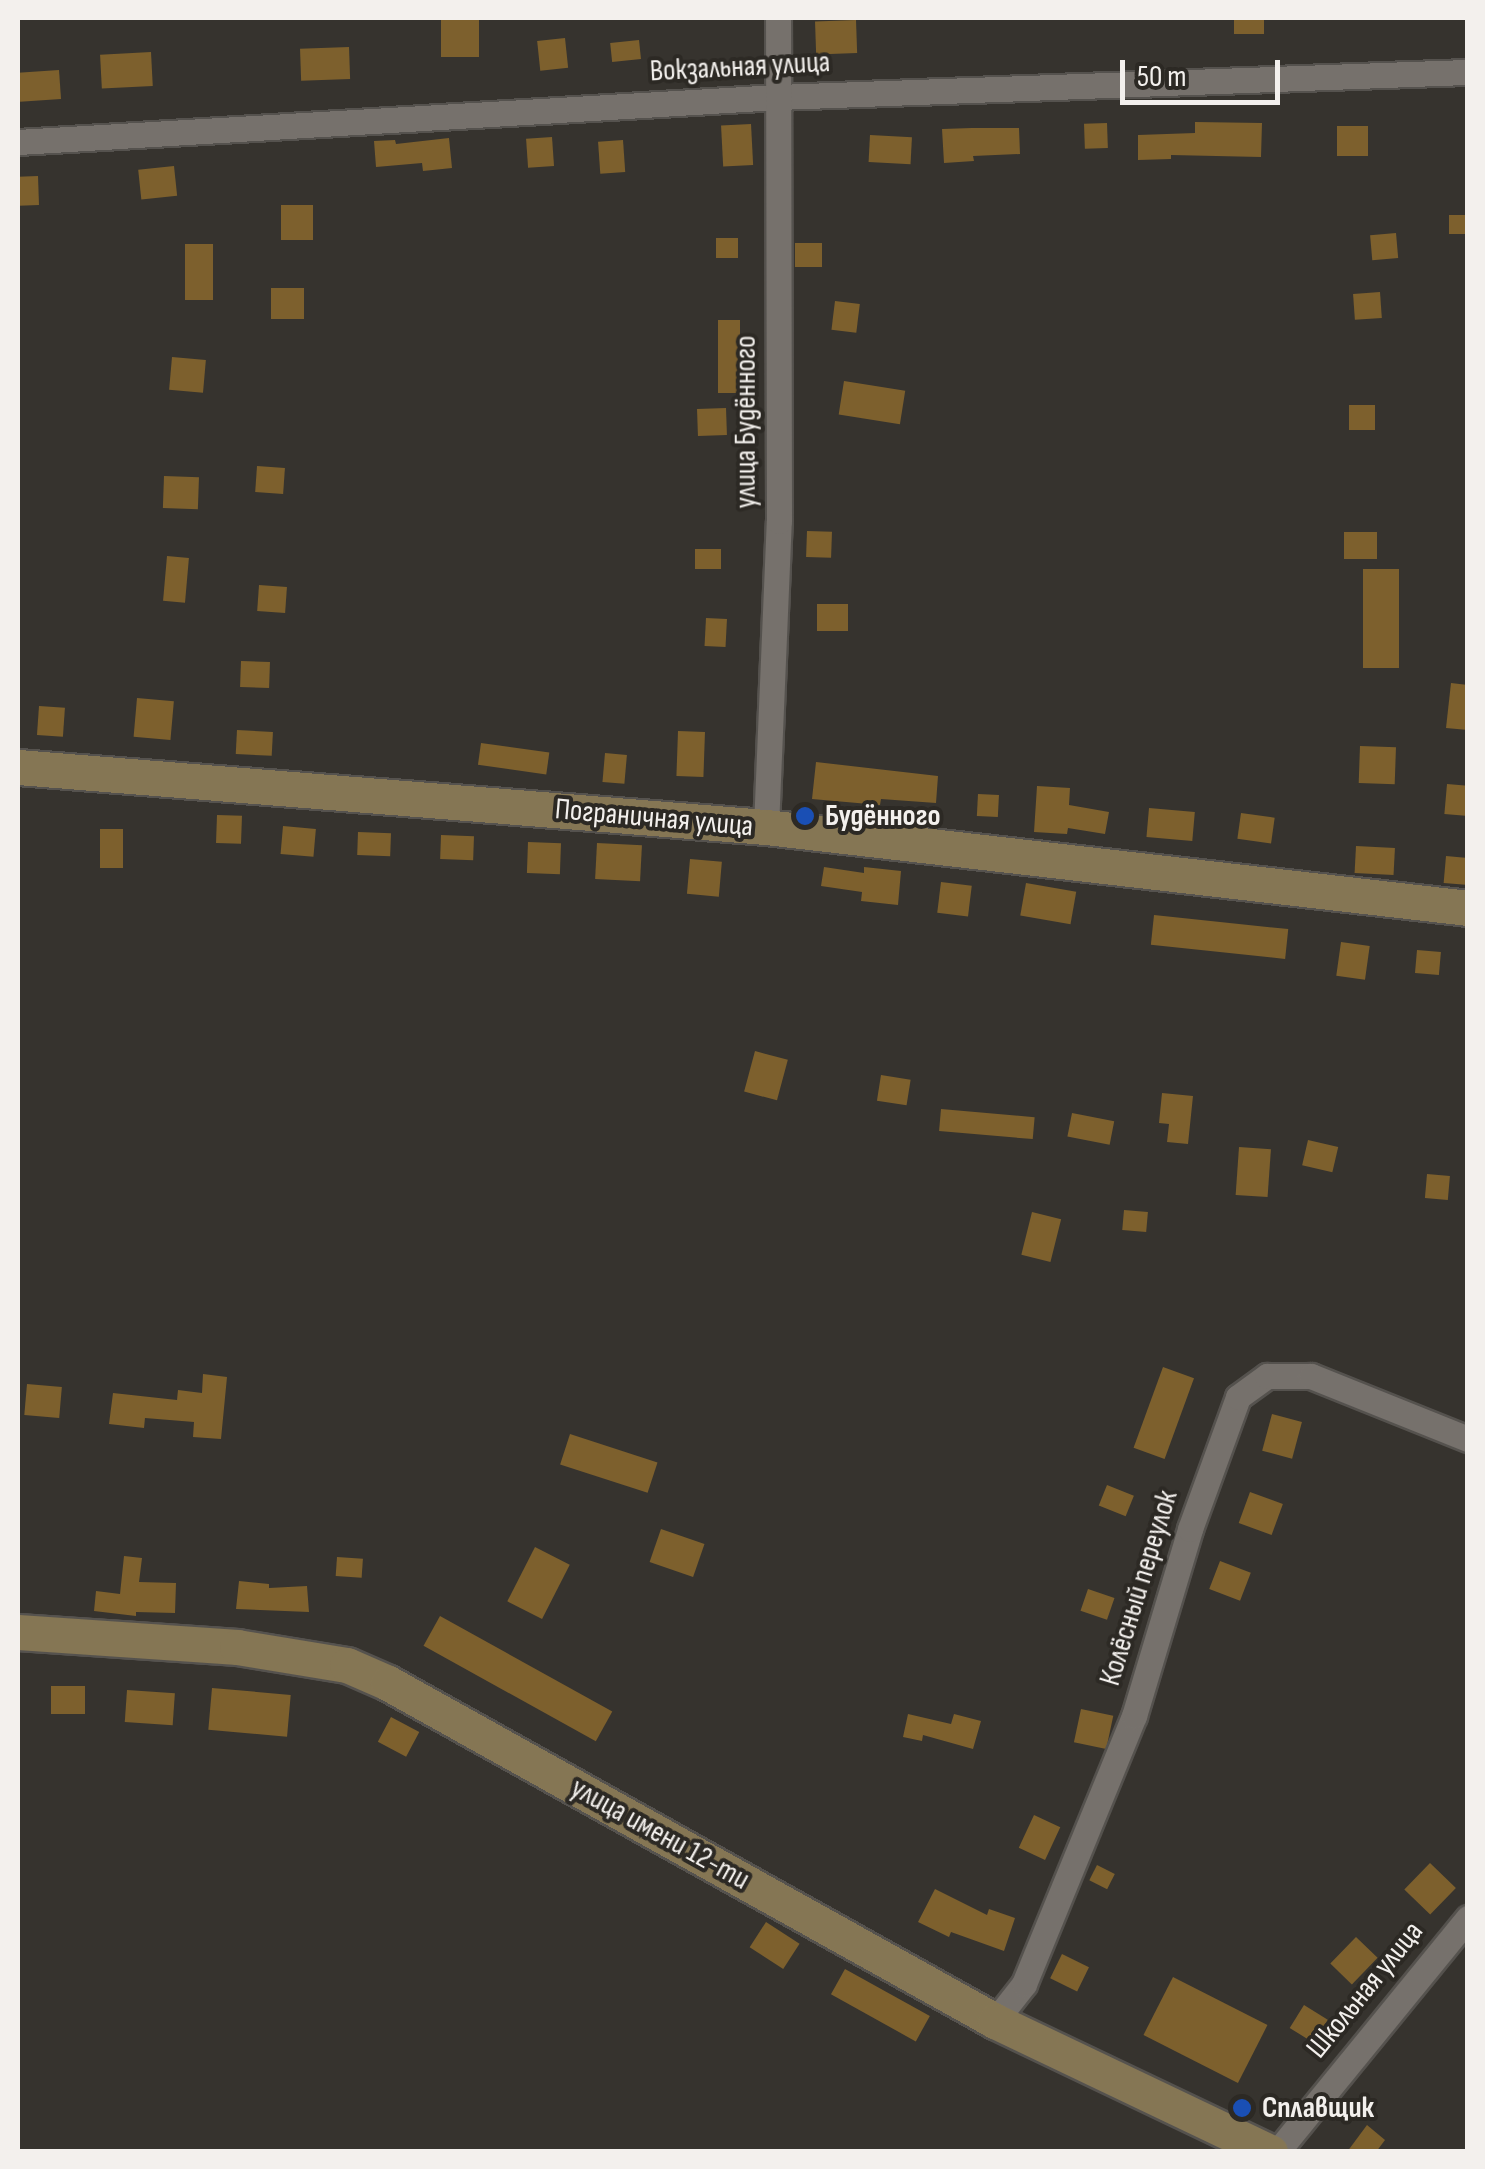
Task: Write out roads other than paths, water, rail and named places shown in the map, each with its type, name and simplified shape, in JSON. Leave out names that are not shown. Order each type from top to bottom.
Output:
[{"type":"street","name":"улица Будённого","points":[[766,827],[779,521],[778,18]]},
{"type":"street","name":"Вокзальная улица","points":[[18,142],[778,97],[1468,72]]},
{"type":"street","name":"Пограничная улица","points":[[18,767],[766,827],[1468,908]]},
{"type":"street","name":"Колёсный переулок","points":[[995,2021],[1024,1984],[1128,1734],[1190,1528],[1238,1397],[1268,1376],[1310,1376],[1468,1439]]},
{"type":"street","name":"улица имени 12-ти","points":[[18,1632],[237,1647],[347,1665],[388,1683],[995,2021],[1273,2152]]},
{"type":"street","name":"Школьная улица","points":[[1273,2152],[1468,1918]]},
{"type":"place","name":"Будённого","points":[[805,816]]},
{"type":"place","name":"Сплавщик","points":[[1242,2108]]}]
